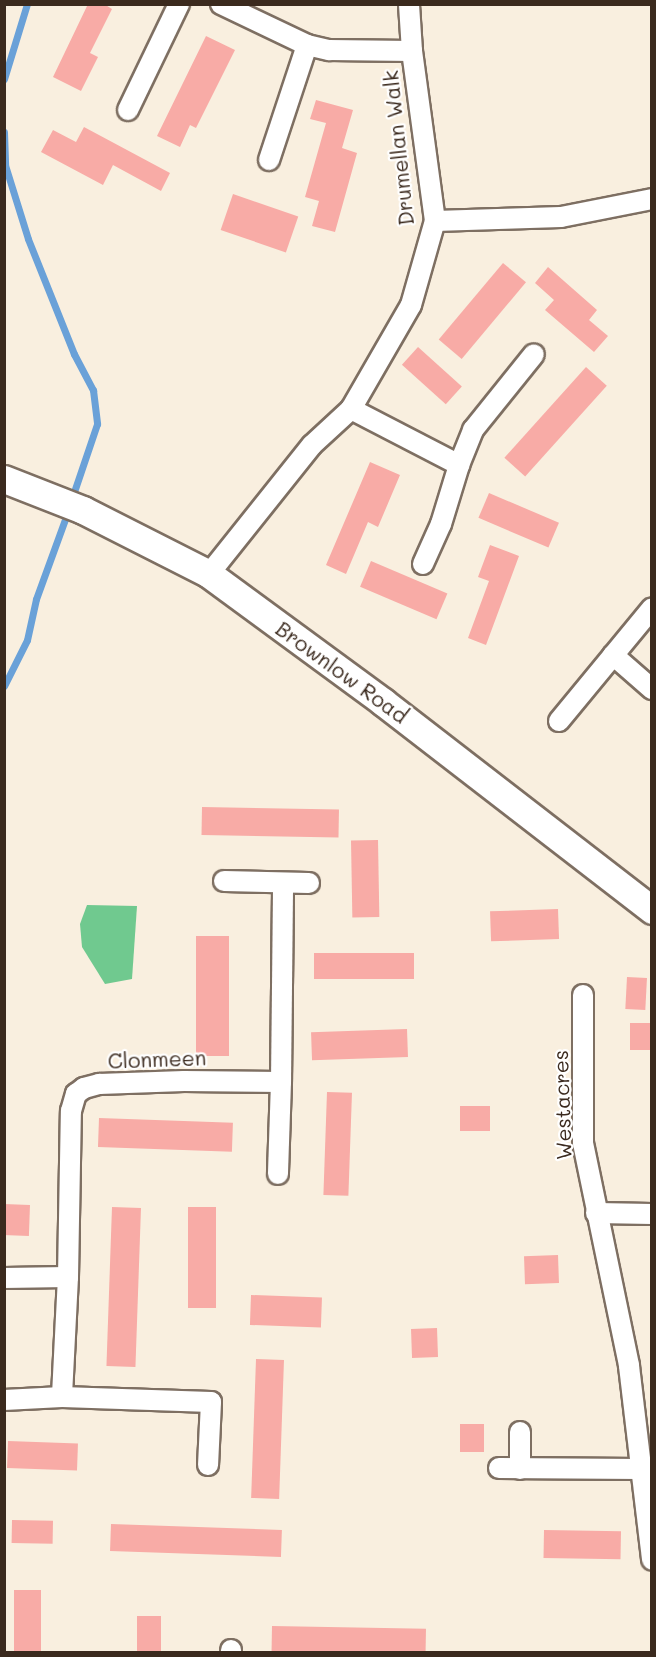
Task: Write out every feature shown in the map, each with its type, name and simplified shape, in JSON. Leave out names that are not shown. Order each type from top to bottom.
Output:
[{"type":"main road","name":"Brownlow Road","points":[[4,479],[83,510],[209,574],[452,754],[651,910]]},
{"type":"street","points":[[128,110],[179,4]]},
{"type":"street","points":[[221,4],[308,45],[329,50],[412,51]]},
{"type":"street","name":"Drumellan Walk","points":[[209,574],[312,446],[351,409],[411,305],[435,221],[412,51],[409,4]]},
{"type":"street","points":[[269,160],[308,45]]},
{"type":"street","points":[[435,221],[561,217],[651,199]]},
{"type":"street","points":[[423,564],[441,524],[459,465],[474,430],[534,354]]},
{"type":"street","points":[[351,409],[459,465]]},
{"type":"street","points":[[559,721],[651,608]]},
{"type":"street","points":[[613,655],[651,689]]},
{"type":"street","points":[[224,881],[309,883]]},
{"type":"street","points":[[278,1174],[282,1082],[283,883]]},
{"type":"street","name":"Westacres","points":[[584,995],[583,1143],[629,1366],[651,1560]]},
{"type":"street","name":"Clonmeen","points":[[63,1397],[71,1111],[76,1094],[84,1088],[99,1084],[184,1081],[282,1082]]},
{"type":"street","points":[[596,1213],[651,1214]]},
{"type":"street","points":[[4,1278],[68,1277]]},
{"type":"street","points":[[4,1400],[63,1397],[211,1402],[208,1465]]},
{"type":"street","points":[[520,1432],[520,1468]]},
{"type":"street","points":[[499,1468],[639,1469]]},
{"type":"green space","points":[[87,905],[137,906],[132,979],[105,984],[82,947],[80,924]]},
{"type":"building","points":[[88,4],[104,4],[112,9],[90,53],[98,57],[81,91],[53,77]]},
{"type":"building","points":[[206,36],[235,50],[196,128],[190,125],[180,147],[157,136]]},
{"type":"building","points":[[316,100],[353,110],[342,148],[357,153],[335,232],[312,226],[319,201],[305,197],[326,123],[310,119]]},
{"type":"building","points":[[84,127],[170,173],[161,191],[113,165],[103,185],[41,152],[53,130],[76,142]]},
{"type":"building","points":[[233,194],[298,216],[286,252],[221,230]]},
{"type":"building","points":[[503,263],[526,282],[462,359],[439,340]]},
{"type":"building","points":[[548,267],[597,310],[589,320],[608,336],[594,352],[545,310],[554,300],[535,283]]},
{"type":"building","points":[[418,347],[462,386],[446,404],[402,365]]},
{"type":"building","points":[[586,367],[607,386],[525,476],[504,458]]},
{"type":"building","points":[[370,462],[400,475],[378,527],[368,522],[346,574],[326,565]]},
{"type":"building","points":[[489,493],[559,523],[548,548],[478,518]]},
{"type":"building","points":[[490,545],[519,556],[486,645],[468,638],[489,581],[478,577]]},
{"type":"building","points":[[371,561],[447,593],[436,619],[360,587]]},
{"type":"building","points":[[202,807],[339,809],[338,837],[202,835]]},
{"type":"building","points":[[351,840],[378,840],[379,917],[352,917]]},
{"type":"building","points":[[558,909],[559,939],[491,941],[490,911]]},
{"type":"building","points":[[196,936],[229,936],[229,1056],[196,1056]]},
{"type":"building","points":[[314,953],[414,953],[414,979],[314,979]]},
{"type":"building","points":[[627,977],[647,978],[645,1010],[625,1009]]},
{"type":"building","points":[[630,1023],[652,1023],[652,1050],[630,1050]]},
{"type":"building","points":[[407,1029],[408,1057],[312,1060],[311,1032]]},
{"type":"building","points":[[327,1092],[352,1093],[348,1196],[323,1195]]},
{"type":"building","points":[[460,1106],[490,1106],[490,1131],[460,1131]]},
{"type":"building","points":[[99,1118],[233,1123],[232,1152],[98,1147]]},
{"type":"building","points":[[4,1204],[30,1205],[29,1236],[4,1235]]},
{"type":"building","points":[[112,1207],[141,1208],[135,1367],[106,1366]]},
{"type":"building","points":[[188,1207],[216,1207],[216,1308],[188,1308]]},
{"type":"building","points":[[558,1255],[559,1283],[525,1284],[524,1256]]},
{"type":"building","points":[[251,1295],[322,1297],[321,1327],[250,1325]]},
{"type":"building","points":[[437,1328],[438,1357],[412,1358],[411,1329]]},
{"type":"building","points":[[256,1359],[284,1360],[279,1499],[251,1498]]},
{"type":"building","points":[[460,1424],[484,1424],[484,1452],[460,1452]]},
{"type":"building","points":[[8,1441],[78,1443],[77,1470],[7,1468]]},
{"type":"building","points":[[12,1520],[53,1521],[53,1544],[12,1543]]},
{"type":"building","points":[[111,1524],[282,1530],[281,1557],[110,1551]]},
{"type":"building","points":[[544,1530],[621,1531],[620,1559],[544,1558]]},
{"type":"building","points":[[14,1590],[41,1590],[41,1652],[14,1652]]},
{"type":"building","points":[[137,1616],[161,1616],[161,1652],[137,1652]]},
{"type":"building","points":[[272,1626],[426,1629],[426,1652],[272,1652]]},
{"type":"waterway","points":[[4,79],[27,4]]},
{"type":"waterway","points":[[4,132],[5,165],[28,239],[74,354],[93,390],[97,424],[71,501]]},
{"type":"waterway","points":[[4,686],[27,640],[36,599],[68,511]]}]
